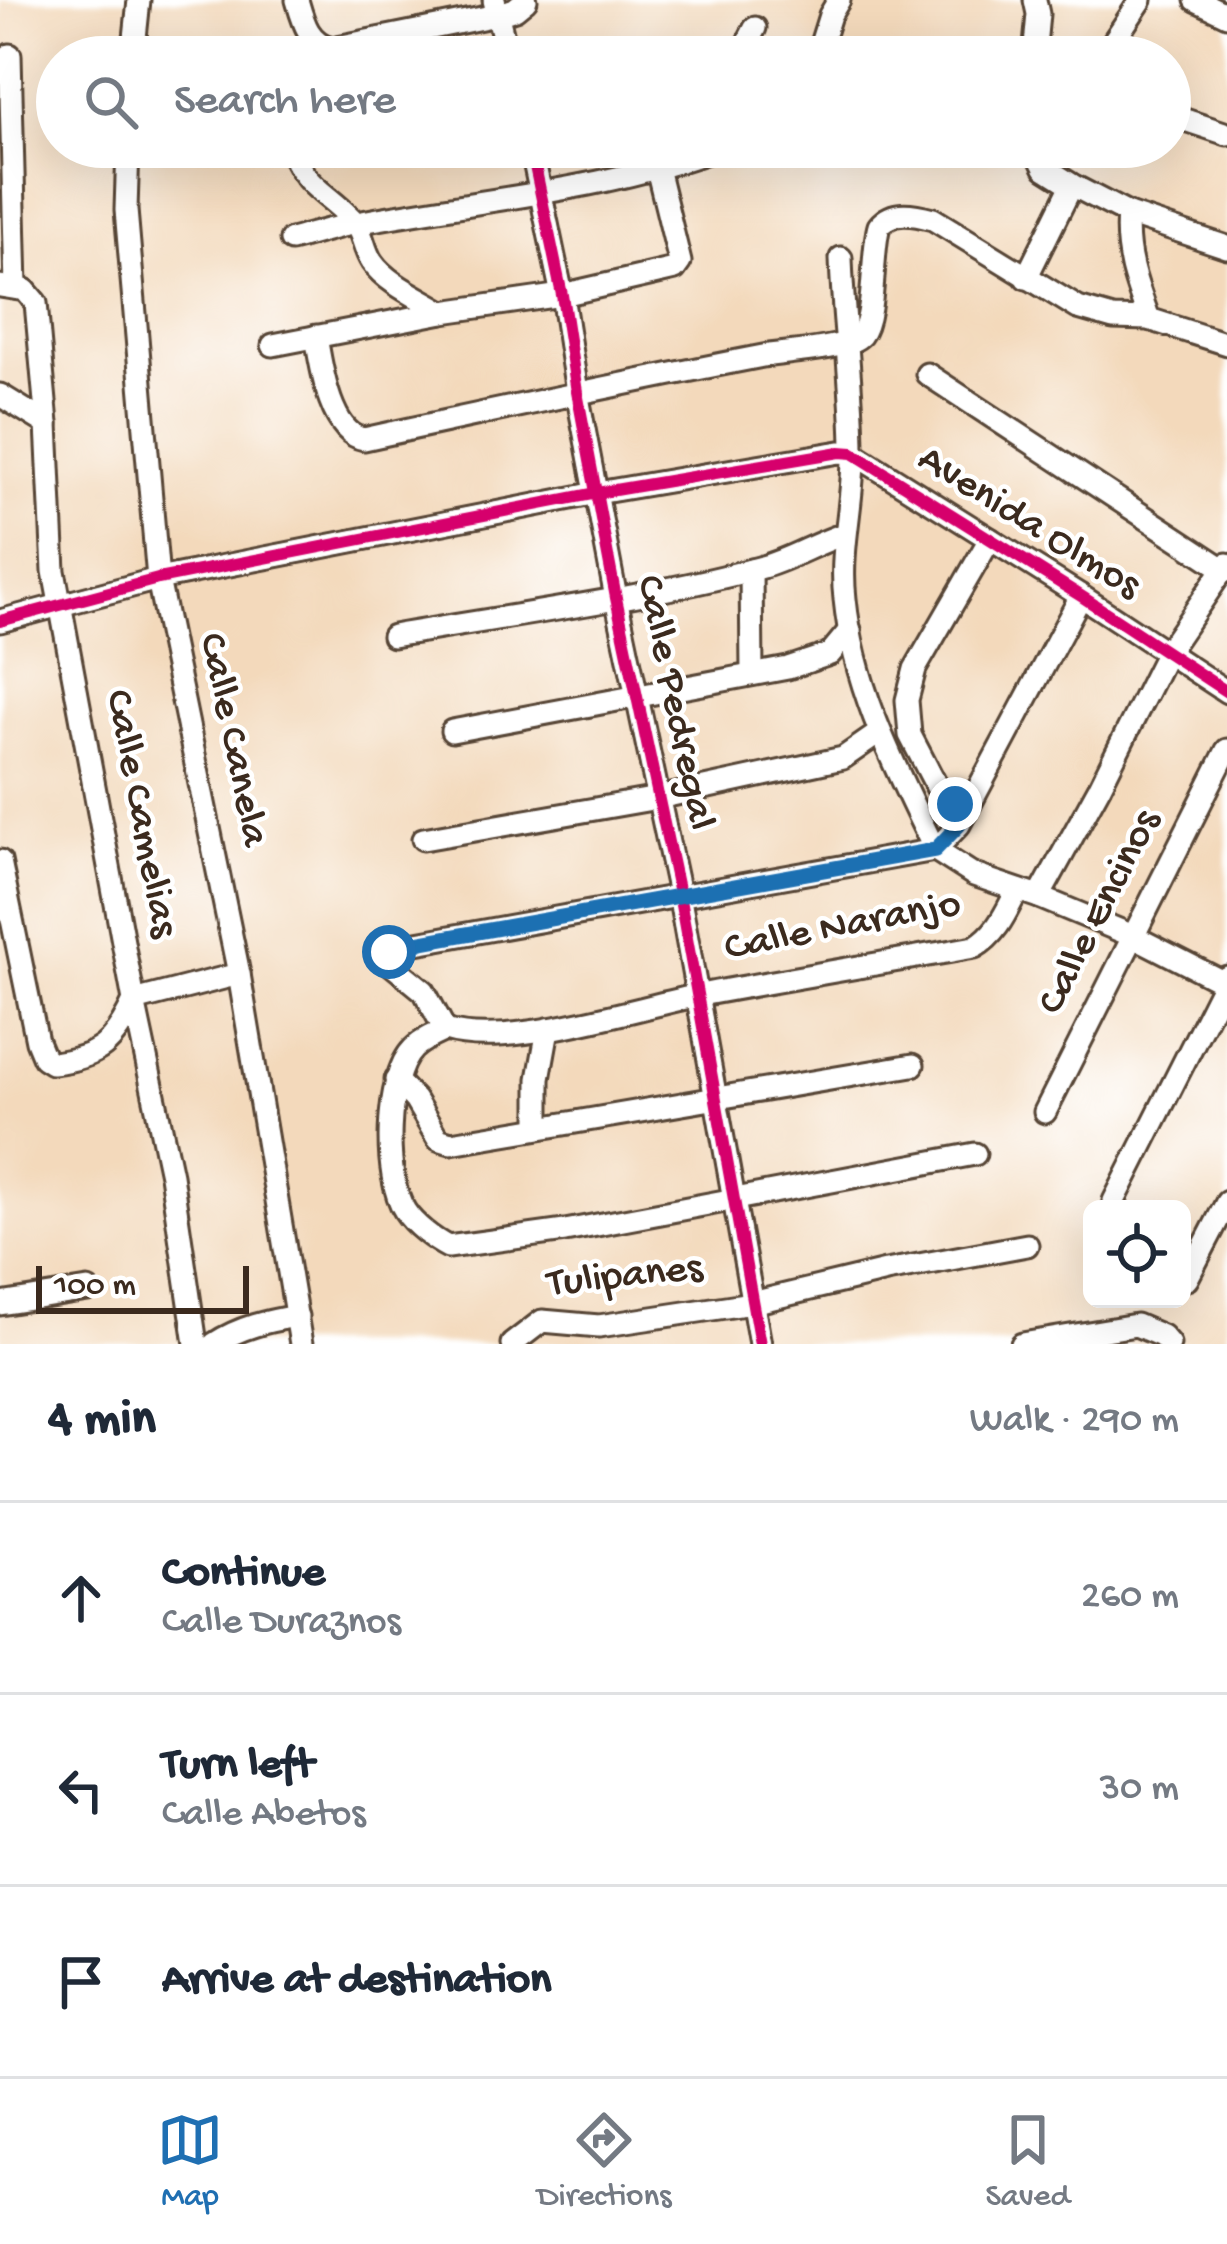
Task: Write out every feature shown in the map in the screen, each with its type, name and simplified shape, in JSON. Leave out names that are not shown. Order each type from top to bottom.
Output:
[{"type":"street","points":[[135,36],[139,0]]},
{"type":"street","points":[[297,0],[304,26],[313,36]]},
{"type":"street","points":[[386,36],[496,7],[515,9],[526,0]]},
{"type":"street","points":[[824,36],[839,0]]},
{"type":"street","points":[[1034,0],[1036,36]]},
{"type":"street","points":[[1118,36],[1141,0]]},
{"type":"street","points":[[1196,0],[1227,15]]},
{"type":"street","points":[[751,36],[755,28]]},
{"type":"street","name":"Calle Camelias","points":[[10,55],[16,290],[37,312],[54,571],[167,1155],[196,1344]]},
{"type":"street","points":[[1191,122],[1227,134]]},
{"type":"street","name":"Calle Canela","points":[[127,168],[126,210],[158,579],[239,974],[301,1344]]},
{"type":"street","points":[[299,168],[310,184],[357,223],[368,255],[382,273],[443,312]]},
{"type":"street","name":"Calle Pedregal","points":[[536,168],[616,598],[679,894],[760,1344]]},
{"type":"street","points":[[1046,168],[1128,214],[1227,247]]},
{"type":"street","points":[[273,345],[562,295],[675,269],[680,262],[657,169],[357,223],[291,240]]},
{"type":"street","points":[[1026,278],[1072,185]]},
{"type":"street","points":[[316,336],[322,373],[343,426],[364,439],[578,392],[787,351],[848,344],[861,334],[868,314],[879,226],[896,214],[914,214],[933,219],[1078,308],[1095,315],[1160,323],[1227,344]]},
{"type":"street","points":[[1128,214],[1128,255],[1160,323]]},
{"type":"street","points":[[841,258],[854,453],[845,534],[850,631],[879,733],[935,850],[974,875],[1133,936],[1226,982],[1115,1200]]},
{"type":"street","points":[[927,374],[1226,568]]},
{"type":"street","points":[[0,395],[47,424]]},
{"type":"street","points":[[0,621],[158,579],[597,493],[854,453]]},
{"type":"street","name":"Avenida Olmos","points":[[854,453],[1227,692]]},
{"type":"street","points":[[393,636],[751,570],[845,534]]},
{"type":"street","points":[[968,807],[955,804],[938,789],[910,735],[907,700],[915,669],[990,539]]},
{"type":"street","name":"Calle Naranjo","points":[[446,1030],[490,1036],[548,1029],[698,995],[975,946],[988,939],[1028,894],[1099,788],[1167,652],[1226,568]]},
{"type":"street","points":[[751,570],[752,674]]},
{"type":"street","points":[[975,1154],[565,1231],[448,1247],[404,1210],[388,1140],[396,1080],[410,1051],[446,1030],[424,992],[390,966],[385,956],[411,944],[935,850],[959,825],[1081,596]]},
{"type":"street","points":[[452,731],[788,668],[830,654],[850,631]]},
{"type":"street","points":[[423,839],[658,798],[843,758],[879,733]]},
{"type":"street","name":"Calle Encinos","points":[[1045,1112],[1227,750]]},
{"type":"street","points":[[0,861],[11,969],[44,1058],[52,1064],[101,1050],[114,1040],[134,1001],[239,974]]},
{"type":"street","points":[[539,1126],[538,1079],[548,1029]]},
{"type":"street","points":[[396,1080],[415,1100],[438,1139],[451,1143],[913,1065]]},
{"type":"street","points":[[1191,1271],[1227,1202]]},
{"type":"street","name":"Tulipanes","points":[[512,1344],[542,1321],[599,1326],[752,1303],[886,1271],[1027,1245]]},
{"type":"street","points":[[0,1304],[88,1290]]},
{"type":"street","points":[[214,1344],[233,1332],[297,1316]]},
{"type":"street","points":[[1022,1344],[1136,1325],[1169,1344]]},
{"type":"cycle path","points":[[535,168],[616,598],[679,894],[760,1344]]},
{"type":"cycle path","points":[[0,621],[158,579],[597,493],[840,452],[853,453],[1227,692]]},
{"type":"route","points":[[389,952],[411,944],[935,850],[959,825],[968,807],[955,804]]}]
